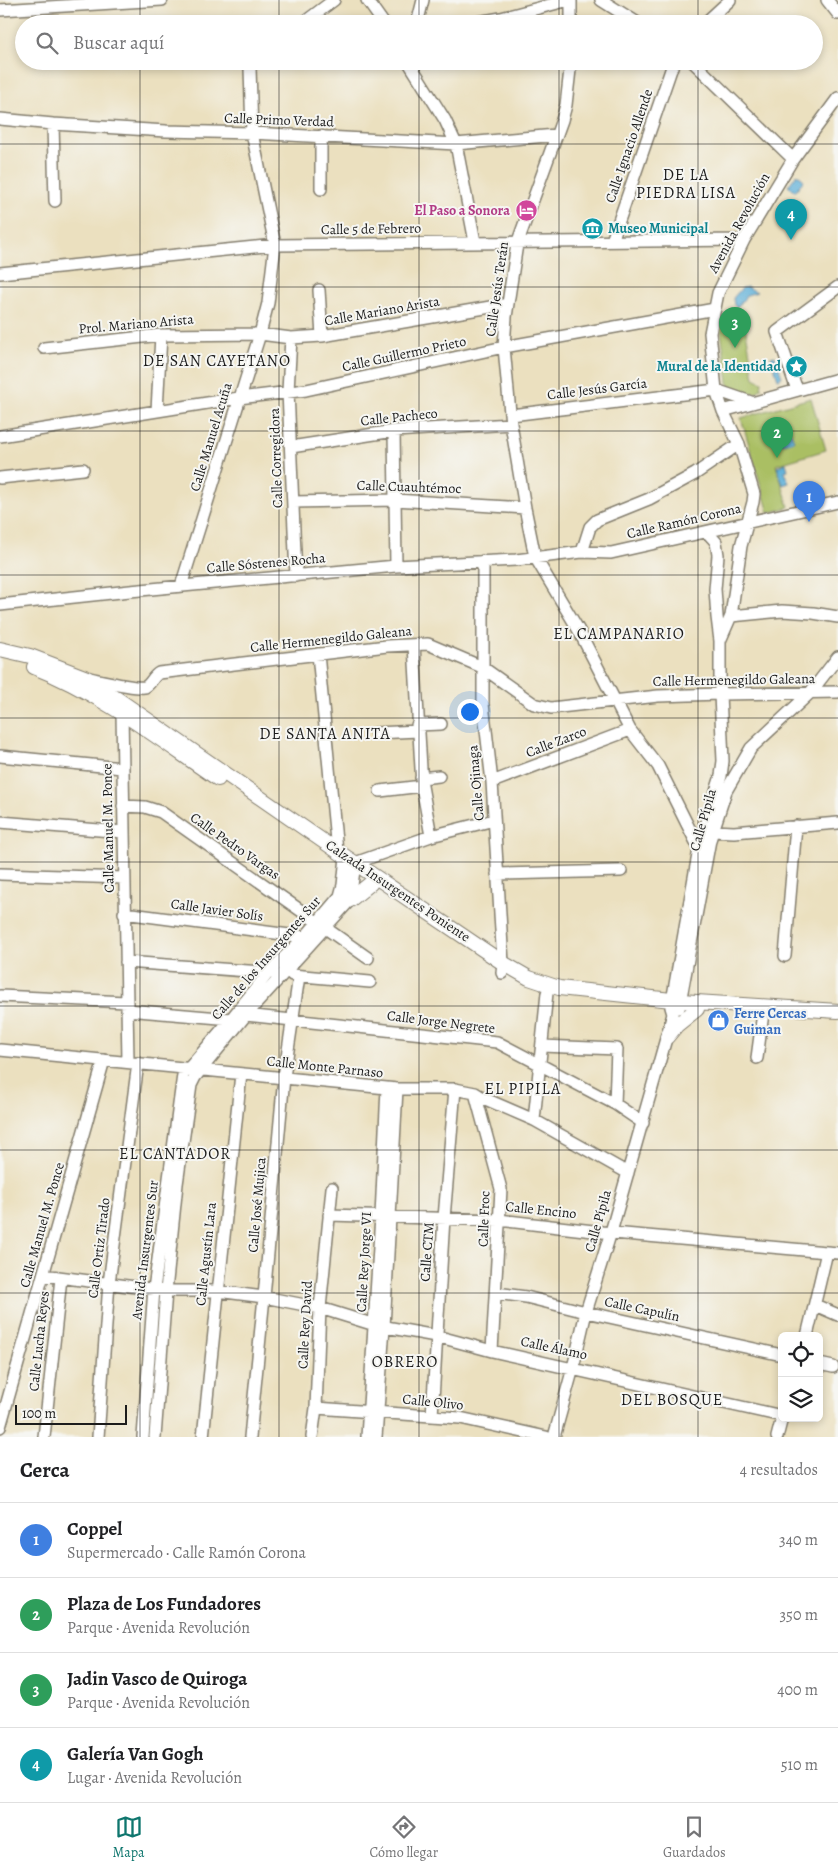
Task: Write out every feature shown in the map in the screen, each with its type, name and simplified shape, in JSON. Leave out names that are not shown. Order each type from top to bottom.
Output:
[{"type":"main road","name":"Calzada Insurgentes Poniente","points":[[0,649],[37,663],[87,678],[347,862],[371,883],[503,968],[559,988],[599,997],[697,1009],[721,1007],[763,1014],[838,1018]]},
{"type":"main road","name":"Calzada Insurgentes Poniente","points":[[0,657],[37,663],[122,713],[347,862],[503,968],[526,986],[564,997],[599,997]]},
{"type":"main road","points":[[350,900],[371,883]]},
{"type":"main road","name":"Calzada Insurgentes Poniente","points":[[675,1006],[838,1011]]},
{"type":"main road","points":[[667,1037],[677,1025],[697,1009]]},
{"type":"street","points":[[0,10],[162,0]]},
{"type":"street","points":[[314,15],[334,0]]},
{"type":"street","points":[[367,0],[378,15]]},
{"type":"street","points":[[419,15],[423,0]]},
{"type":"street","points":[[512,15],[570,0],[571,15]]},
{"type":"street","points":[[601,0],[625,15]]},
{"type":"street","points":[[714,15],[730,0]]},
{"type":"street","points":[[827,0],[838,14]]},
{"type":"street","name":"Calle Manuel Acuña","points":[[180,586],[260,334],[268,303],[275,245],[252,133],[250,70]]},
{"type":"street","points":[[414,70],[445,120],[456,144],[475,242]]},
{"type":"street","name":"Calle Jesús Terán","points":[[570,70],[566,106],[517,244],[508,304],[504,347],[511,419],[524,508],[535,557],[578,629],[613,701],[630,730],[658,766],[706,862]]},
{"type":"street","name":"Calle Ignacio Allende","points":[[612,241],[671,70]]},
{"type":"street","points":[[701,70],[793,159]]},
{"type":"street","name":"Avenida Revolución","points":[[720,642],[731,616],[741,546],[752,510],[754,494],[738,444],[716,390],[710,333],[718,293],[744,240],[793,159],[838,98]]},
{"type":"street","name":"Calle Primo Verdad","points":[[0,118],[53,124],[166,131],[320,136],[456,144],[556,136]]},
{"type":"street","points":[[53,124],[55,201]]},
{"type":"street","points":[[320,136],[321,188]]},
{"type":"street","name":"Calle 5 de Febrero","points":[[0,273],[275,245],[475,242],[517,244],[744,240]]},
{"type":"street","points":[[797,390],[777,332],[838,287]]},
{"type":"street","points":[[319,290],[322,336]]},
{"type":"street","name":"Calle Mariano Arista","points":[[260,334],[291,338],[322,336],[508,304]]},
{"type":"street","name":"Calle Guillermo Prieto","points":[[0,436],[239,398],[306,390],[504,347],[715,309]]},
{"type":"street","points":[[157,411],[160,334]]},
{"type":"street","name":"Prol. Mariano Arista","points":[[44,348],[160,334],[260,334]]},
{"type":"street","name":"Calle Corregidora","points":[[291,338],[288,391],[296,576]]},
{"type":"street","points":[[723,411],[838,379]]},
{"type":"street","points":[[716,390],[750,402]]},
{"type":"street","name":"Calle Jesús García","points":[[511,419],[716,390]]},
{"type":"street","name":"Calle Pacheco","points":[[291,448],[394,431],[511,419]]},
{"type":"street","points":[[394,431],[396,566]]},
{"type":"street","points":[[582,552],[590,527],[597,520],[649,499],[695,474],[738,444]]},
{"type":"street","points":[[0,478],[83,469]]},
{"type":"street","name":"Calle Cuauhtémoc","points":[[293,502],[394,500],[524,508]]},
{"type":"street","name":"Calle Ramón Corona","points":[[535,557],[582,552],[611,553],[838,502]]},
{"type":"street","points":[[708,532],[716,542],[718,555],[715,589],[716,617],[720,642]]},
{"type":"street","name":"Calle Sóstenes Rocha","points":[[0,605],[396,566],[535,557]]},
{"type":"street","name":"Calle Ojinaga","points":[[483,561],[482,667],[492,782],[503,968]]},
{"type":"street","points":[[731,616],[782,612],[813,613],[838,617]]},
{"type":"street","name":"Calle Pípila","points":[[675,1006],[699,851],[704,827],[721,776],[723,761],[720,642]]},
{"type":"street","name":"Calle Hermenegildo Galeana","points":[[87,678],[140,688],[149,684],[155,675],[159,673],[318,654],[428,644],[482,667],[534,704],[551,708],[658,696],[838,692]]},
{"type":"street","points":[[414,645],[417,728],[422,782],[431,836]]},
{"type":"street","points":[[318,654],[347,862],[350,900]]},
{"type":"street","name":"Calle Pípila","points":[[554,1437],[586,1312],[667,1037],[713,831],[726,791],[751,748],[810,693],[838,657]]},
{"type":"street","points":[[824,676],[826,685],[838,692]]},
{"type":"street","name":"Calle Manuel M. Ponce","points":[[122,713],[124,913],[127,1006],[133,1062]]},
{"type":"street","points":[[376,733],[441,724]]},
{"type":"street","name":"Calle Zarco","points":[[492,782],[630,730]]},
{"type":"street","points":[[0,756],[122,768]]},
{"type":"street","points":[[723,761],[730,767],[736,767],[742,763]]},
{"type":"street","points":[[380,791],[422,782],[439,776]]},
{"type":"street","name":"Calle Pedro Vargas","points":[[123,806],[160,812],[368,958]]},
{"type":"street","points":[[347,862],[431,836],[494,820]]},
{"type":"street","points":[[0,822],[124,832]]},
{"type":"street","points":[[713,831],[734,832],[838,822]]},
{"type":"street","points":[[785,956],[796,826]]},
{"type":"street","name":"Calle de los Insurgentes Sur","points":[[160,1290],[191,1085],[200,1070],[283,974],[321,924],[340,896],[344,885],[347,862]]},
{"type":"street","points":[[497,874],[621,871]]},
{"type":"street","points":[[0,874],[124,878]]},
{"type":"street","name":"Calle de los Insurgentes Sur","points":[[188,1068],[231,1020],[269,972],[305,937],[350,900]]},
{"type":"street","name":"Calle Javier Solís","points":[[124,913],[305,937]]},
{"type":"street","points":[[126,962],[269,972],[370,982]]},
{"type":"street","name":"Calle José Mujica","points":[[250,1437],[284,1077],[299,976]]},
{"type":"street","points":[[534,1120],[538,1064],[542,1046],[547,993]]},
{"type":"street","points":[[0,996],[127,1006],[231,1020]]},
{"type":"street","points":[[757,1058],[763,1014]]},
{"type":"street","name":"Calle Jorge Negrete","points":[[246,1015],[497,1042],[615,1104],[643,1123]]},
{"type":"street","points":[[542,1046],[617,1049],[615,1104]]},
{"type":"street","name":"Calle Monte Parnaso","points":[[0,1050],[392,1088],[455,1089],[475,1092],[484,1098],[534,1120],[628,1173]]},
{"type":"street","name":"Calle Manuel M. Ponce","points":[[0,1427],[104,1060]]},
{"type":"street","name":"Calle Ortiz Tirado","points":[[98,1437],[109,1283],[133,1062]]},
{"type":"street","name":"Avenida Insurgentes Sur","points":[[143,1437],[181,1084],[183,1075],[188,1068]]},
{"type":"street","name":"Calle Agustín Lara","points":[[203,1437],[241,1074]]},
{"type":"street","name":"Calle Rey Jorge VI","points":[[367,1437],[373,1412],[380,1326],[392,1088]]},
{"type":"street","name":"Calle CTM","points":[[432,1416],[444,1218],[455,1089]]},
{"type":"street","name":"Calle Froc","points":[[475,1092],[501,1189],[492,1351]]},
{"type":"street","name":"Calle Rey David","points":[[312,1437],[316,1408],[320,1308],[332,1188]]},
{"type":"street","name":"Calle Encino","points":[[329,1214],[499,1220],[832,1252]]},
{"type":"street","points":[[807,1332],[832,1252]]},
{"type":"street","name":"Calle Álamo","points":[[43,1275],[160,1290],[217,1292],[264,1297],[320,1308],[380,1326],[436,1336],[492,1351],[778,1416]]},
{"type":"street","name":"Calle Lucha Reyes","points":[[44,1437],[61,1278]]},
{"type":"street","points":[[155,1437],[160,1290]]},
{"type":"street","name":"Calle Capulín","points":[[496,1293],[778,1354]]},
{"type":"street","points":[[815,1305],[838,1314]]},
{"type":"street","points":[[823,1365],[833,1367]]},
{"type":"street","name":"Calle Olivo","points":[[316,1408],[460,1418],[546,1437]]},
{"type":"street","name":"Calle Rey Jorge VI","points":[[373,1412],[376,1437]]},
{"type":"street","points":[[777,1437],[781,1422]]},
{"type":"green space","points":[[729,313],[745,325],[754,378],[762,382],[761,389],[755,393],[729,389],[720,324]]},
{"type":"green space","points":[[811,398],[826,450],[776,465],[789,507],[769,513],[741,418]]},
{"type":"water","points":[[797,174],[804,180],[795,191],[788,186]]},
{"type":"water","points":[[747,287],[757,292],[747,295],[737,308],[734,305],[733,298],[742,288]]},
{"type":"water","points":[[775,356],[782,377],[778,379],[771,357]]},
{"type":"water","points":[[791,432],[794,441],[782,444],[780,434]]},
{"type":"water","points":[[786,463],[788,470],[785,471],[789,483],[783,485],[777,467]]},
{"type":"place","name":"El Paso a Sonora","points":[[526,210]]},
{"type":"place","name":"Museo Municipal","points":[[592,228]]},
{"type":"place","name":"Galería Van Gogh","points":[[791,240]]},
{"type":"place","name":"Jadin Vasco de Quiroga","points":[[735,348]]},
{"type":"place","name":"Mural de la Identidad","points":[[797,366]]},
{"type":"place","name":"Plaza de Los Fundadores","points":[[777,458]]},
{"type":"place","name":"Coppel","points":[[809,522]]},
{"type":"place","name":"Ferre Cercas Guiman","points":[[718,1021]]},
{"type":"district","name":"DE LA PIEDRA LISA","points":[[686,184]]},
{"type":"district","name":"DE SAN CAYETANO","points":[[217,361]]},
{"type":"district","name":"EL CAMPANARIO","points":[[619,634]]},
{"type":"district","name":"DE SANTA ANITA","points":[[325,734]]},
{"type":"district","name":"EL PIPILA","points":[[523,1089]]},
{"type":"district","name":"EL CANTADOR","points":[[175,1154]]},
{"type":"district","name":"OBRERO","points":[[405,1362]]},
{"type":"district","name":"DEL BOSQUE","points":[[672,1400]]}]
